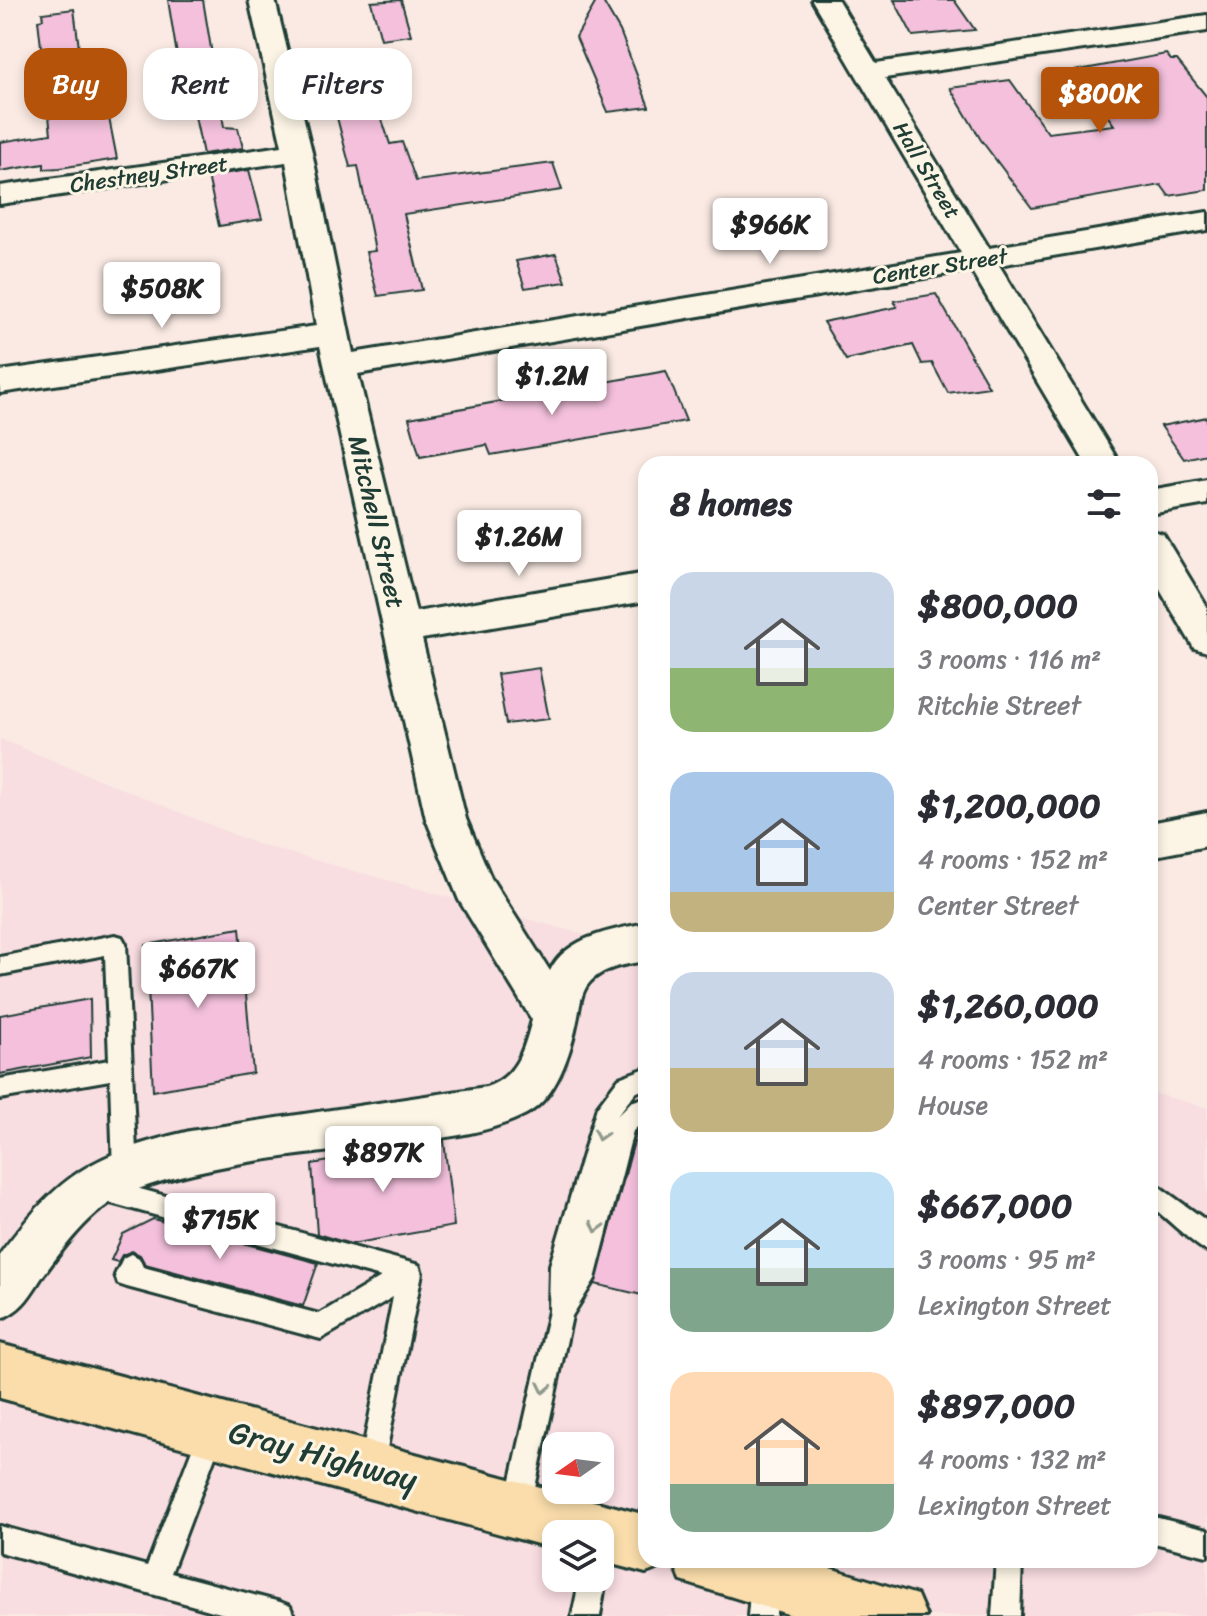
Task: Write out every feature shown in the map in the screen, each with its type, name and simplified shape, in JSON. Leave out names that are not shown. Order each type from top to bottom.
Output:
[{"type":"highway","name":"Gray Highway","points":[[0,1371],[517,1508],[545,1520]]},
{"type":"highway","points":[[715,1568],[763,1597],[896,1616]]},
{"type":"street","name":"Mitchell Street","points":[[262,0],[298,152],[337,350],[446,819],[474,887],[556,1020]]},
{"type":"street","name":"Hall Street","points":[[825,0],[1098,456]]},
{"type":"street","points":[[869,72],[1207,23]]},
{"type":"street","name":"Chestney Street","points":[[0,195],[298,152]]},
{"type":"street","name":"Center Street","points":[[0,382],[337,350],[980,259],[1207,221]]},
{"type":"street","points":[[1158,501],[1207,492]]},
{"type":"street","points":[[1158,556],[1207,638]]},
{"type":"street","points":[[402,628],[638,588]]},
{"type":"street","points":[[1158,838],[1207,829]]},
{"type":"street","points":[[0,1295],[40,1239],[109,1180],[200,1152],[491,1106],[516,1097],[532,1080],[543,1058],[570,972],[604,950],[638,944]]},
{"type":"lane","points":[[0,966],[115,944],[121,1068],[109,1180],[156,1212],[300,1251],[410,1273]]},
{"type":"lane","points":[[0,1089],[121,1068]]},
{"type":"lane","points":[[517,1508],[561,1311],[562,1265],[608,1107],[627,1085],[638,1081]]},
{"type":"lane","points":[[561,1311],[583,1279],[623,1125],[638,1111]]},
{"type":"lane","points":[[1158,1197],[1194,1224],[1207,1239]]},
{"type":"lane","points":[[131,1266],[127,1275],[174,1283],[277,1311],[321,1327],[410,1273]]},
{"type":"lane","points":[[372,1469],[410,1273]]},
{"type":"lane","points":[[155,1581],[213,1427]]},
{"type":"lane","points":[[1158,1531],[1207,1543]]},
{"type":"lane","points":[[0,1539],[280,1616]]},
{"type":"lane","points":[[1006,1616],[1009,1568]]},
{"type":"lane","points":[[586,1616],[594,1592]]},
{"type":"shaded area","points":[[0,739],[257,844],[638,950],[638,1568],[1158,1568],[1158,1094],[1207,1108],[1207,1616],[0,1616]]},
{"type":"building","points":[[168,0],[203,0],[211,48],[176,48]]},
{"type":"building","points":[[401,0],[411,35],[381,39],[371,2]]},
{"type":"building","points":[[597,0],[602,0],[620,31],[649,107],[608,112],[576,37]]},
{"type":"building","points":[[894,0],[954,0],[975,30],[913,36]]},
{"type":"building","points":[[74,9],[79,48],[41,48],[38,20],[43,19],[42,13]]},
{"type":"building","points":[[1166,54],[1171,60],[1177,60],[1207,97],[1207,190],[1169,196],[1161,185],[1032,208],[981,140],[950,88],[1010,80],[1048,133],[1114,125],[1074,71]]},
{"type":"building","points":[[49,120],[109,120],[117,159],[60,168],[44,169],[44,164],[0,171],[0,142],[51,134]]},
{"type":"building","points":[[196,120],[223,120],[224,127],[238,128],[243,148],[203,154]]},
{"type":"building","points":[[338,120],[382,120],[390,144],[402,142],[416,181],[553,163],[562,190],[404,214],[422,290],[378,296],[366,252],[375,251],[358,166],[350,167]]},
{"type":"building","points":[[249,170],[262,219],[219,226],[208,176]]},
{"type":"building","points":[[556,254],[566,282],[525,288],[516,261]]},
{"type":"building","points":[[936,294],[989,387],[948,393],[932,363],[922,364],[913,345],[846,360],[823,322],[897,307],[894,301]]},
{"type":"building","points":[[666,371],[686,421],[491,455],[487,445],[420,457],[409,418]]},
{"type":"building","points":[[1207,417],[1207,454],[1184,459],[1161,426]]},
{"type":"building","points":[[539,668],[549,719],[506,724],[497,674]]},
{"type":"building","points":[[240,928],[253,1073],[153,1091],[146,945]]},
{"type":"building","points":[[90,999],[91,1057],[0,1074],[0,1015]]},
{"type":"building","points":[[637,1131],[638,1131],[638,1294],[595,1284]]},
{"type":"building","points":[[444,1141],[454,1226],[351,1244],[317,1234],[312,1164]]},
{"type":"building","points":[[153,1219],[318,1263],[303,1306],[145,1264],[140,1255],[132,1251],[122,1255],[118,1262],[111,1260],[123,1234]]}]
